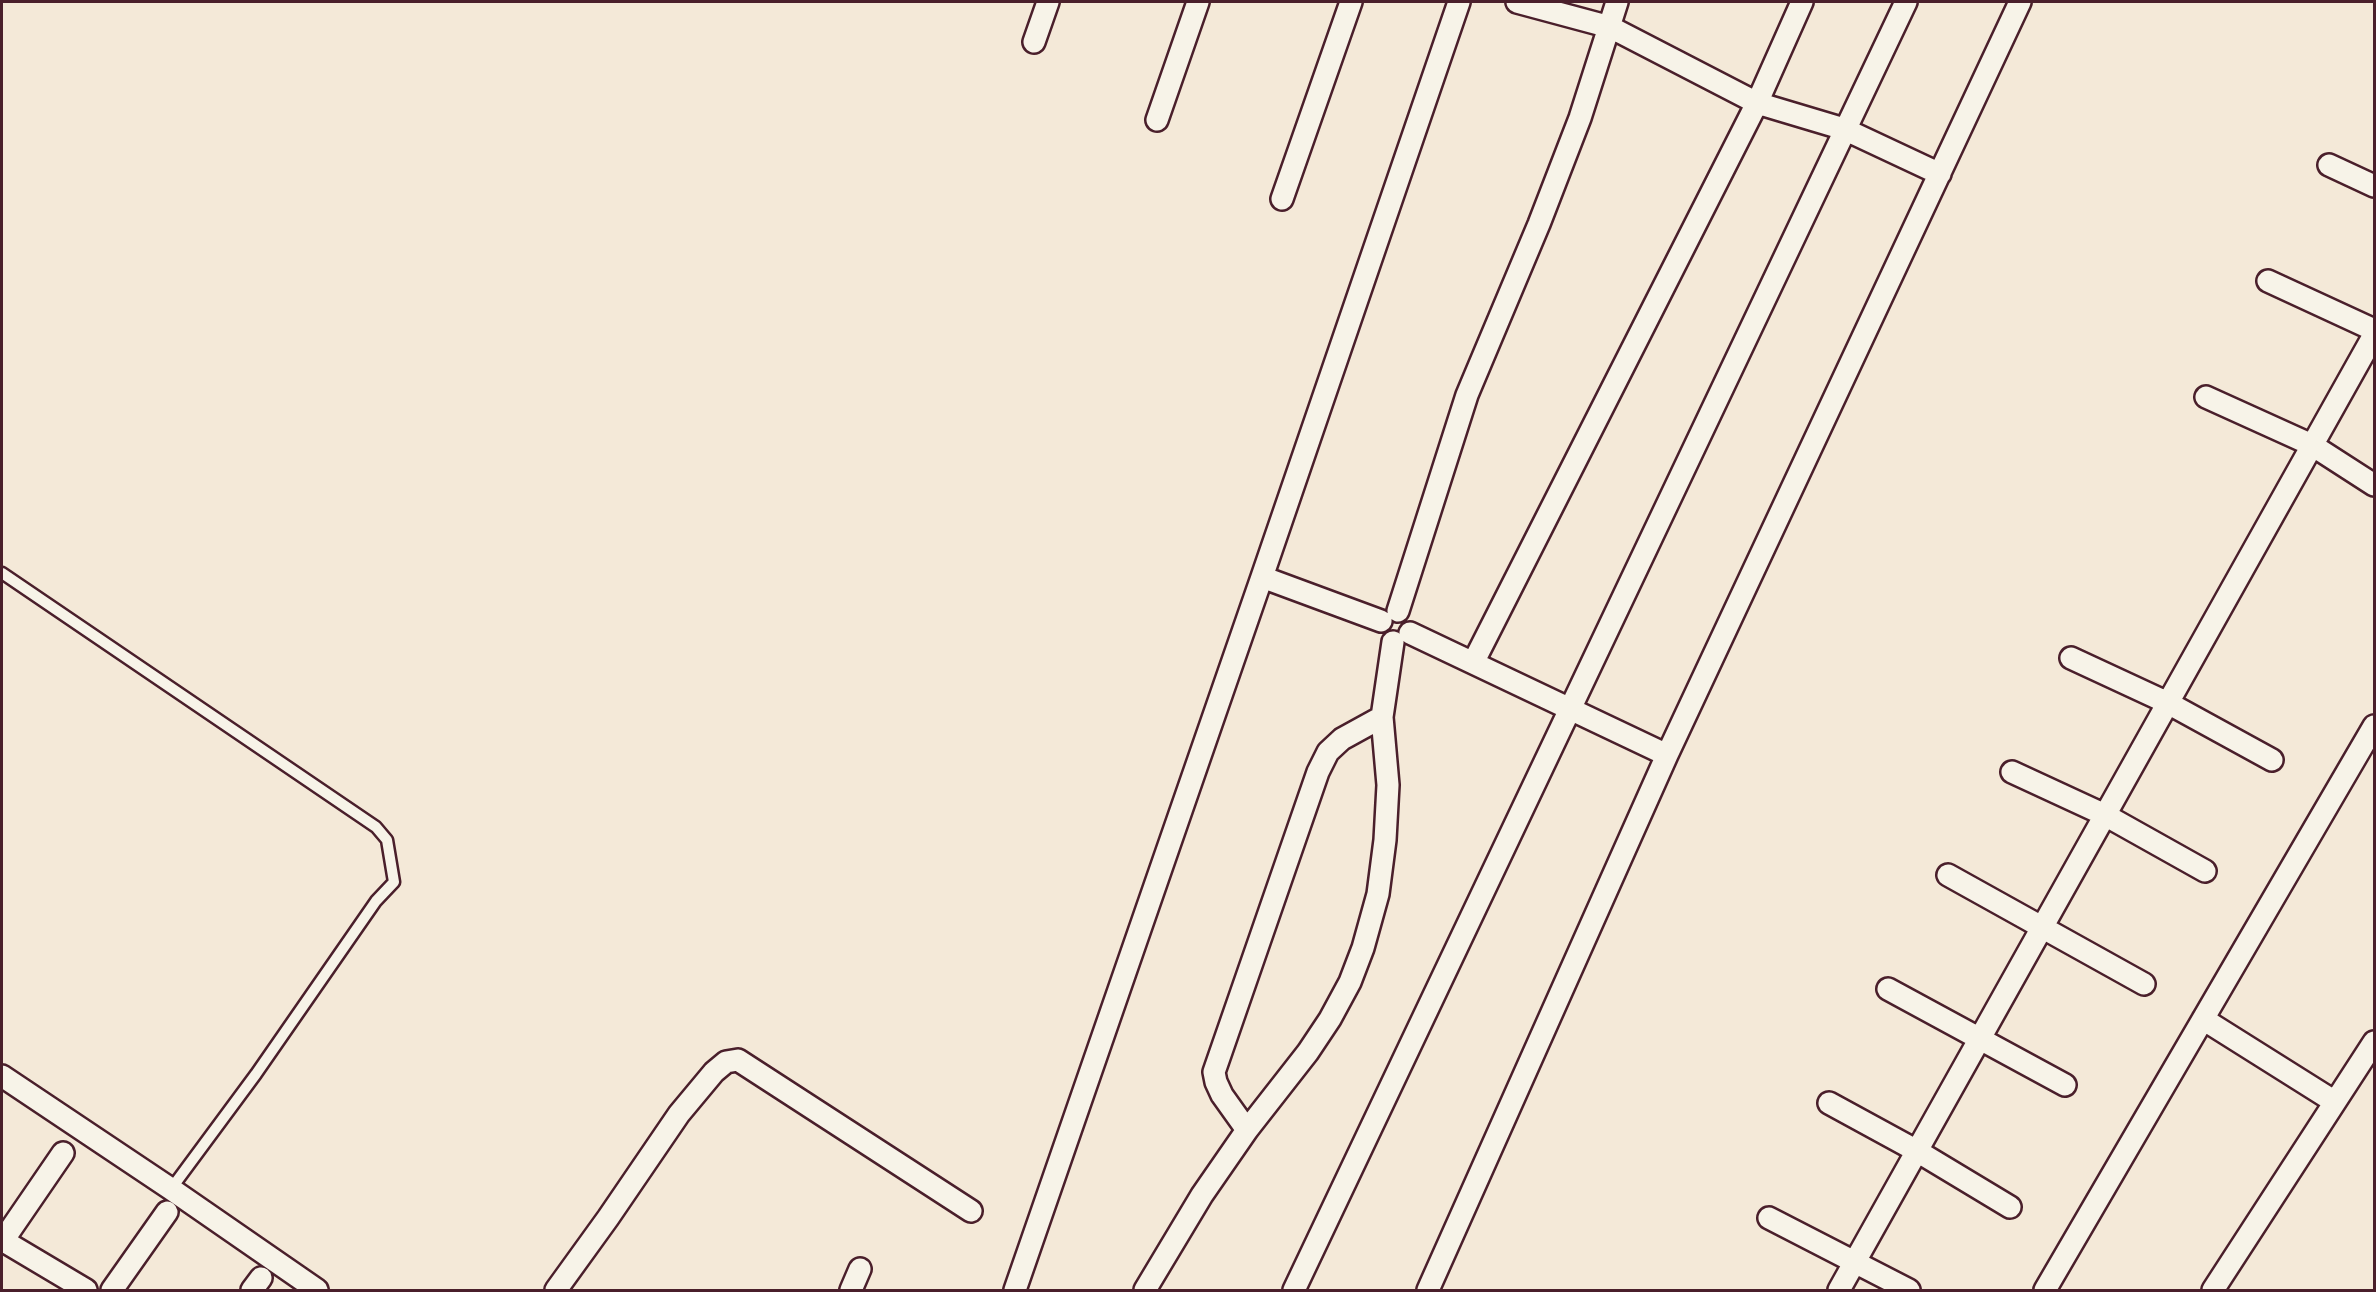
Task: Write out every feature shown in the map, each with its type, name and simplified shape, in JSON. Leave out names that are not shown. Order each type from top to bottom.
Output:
[{"type":"street","points":[[1034,42],[1048,2]]},
{"type":"street","points":[[1157,120],[1198,2]]},
{"type":"street","points":[[1282,199],[1351,2]]},
{"type":"street","points":[[1015,1290],[1459,2]]},
{"type":"street","points":[[1516,2],[1610,27],[1757,103],[1844,129],[1940,174]]},
{"type":"street","points":[[1617,2],[1580,118],[1539,224],[1467,395],[1390,616],[1380,628],[1384,638],[1402,638],[1473,663],[1667,755]]},
{"type":"street","points":[[1473,663],[1757,103],[1802,2]]},
{"type":"street","points":[[1294,1290],[1906,2]]},
{"type":"street","points":[[1428,1290],[1667,755],[2020,2]]},
{"type":"street","points":[[2329,165],[2374,186]]},
{"type":"street","points":[[2268,281],[2374,330]]},
{"type":"street","points":[[1839,1290],[2374,335]]},
{"type":"street","points":[[2206,397],[2312,445],[2374,485]]},
{"type":"street","points":[[1262,577],[1390,616]]},
{"type":"street","points":[[1145,1290],[1202,1195],[1247,1130],[1308,1052],[1330,1019],[1350,982],[1363,948],[1378,894],[1385,840],[1388,785],[1382,717],[1402,638]]},
{"type":"street","points":[[2071,658],[2168,703],[2272,760]]},
{"type":"street","points":[[1247,1130],[1222,1095],[1214,1072],[1318,772],[1328,752],[1342,739],[1382,717]]},
{"type":"street","points":[[2046,1290],[2374,726]]},
{"type":"street","points":[[2012,772],[2105,815],[2205,871]]},
{"type":"street","points":[[1948,875],[2144,984]]},
{"type":"street","points":[[1888,989],[2065,1085]]},
{"type":"street","points":[[2203,1019],[2335,1102]]},
{"type":"street","points":[[2212,1290],[2374,1042]]},
{"type":"street","points":[[556,1290],[609,1218],[679,1114],[714,1072],[726,1062],[738,1060],[971,1211]]},
{"type":"street","points":[[2,1076],[317,1290]]},
{"type":"street","points":[[1829,1103],[1917,1150],[2010,1207]]},
{"type":"street","points":[[63,1153],[2,1241],[86,1290]]},
{"type":"street","points":[[112,1290],[167,1212]]},
{"type":"street","points":[[1769,1218],[1909,1290]]},
{"type":"street","points":[[851,1290],[860,1269]]},
{"type":"lane","points":[[2,573],[376,827],[387,840],[394,882],[376,901],[256,1074],[171,1189]]}]
